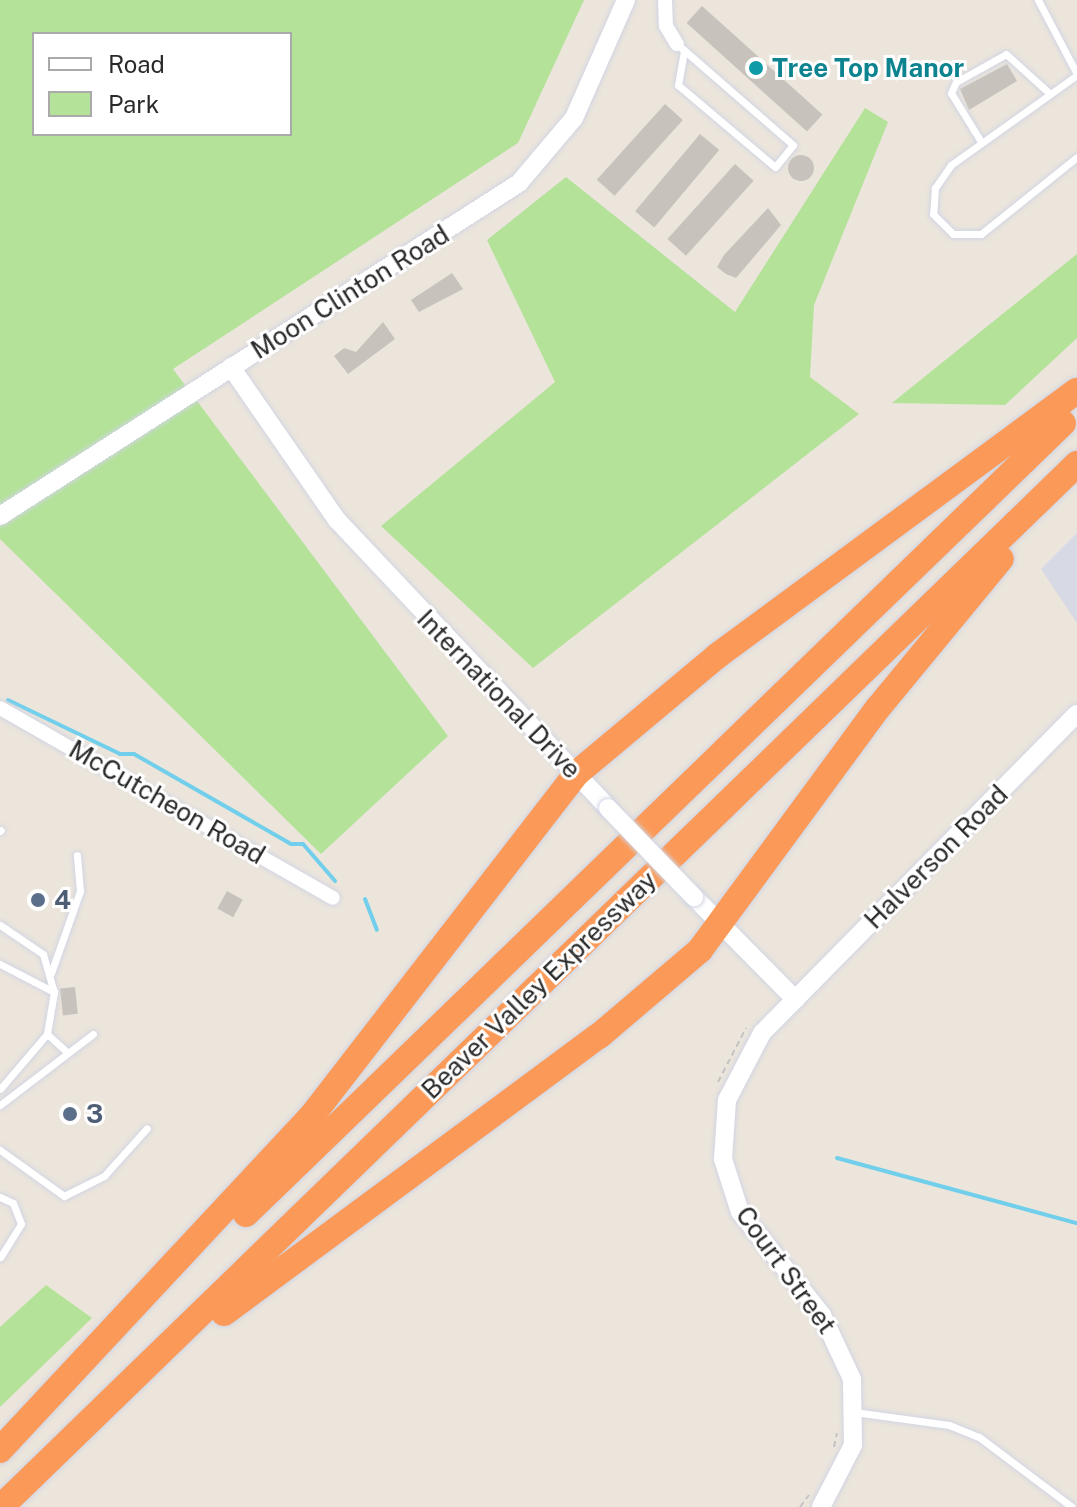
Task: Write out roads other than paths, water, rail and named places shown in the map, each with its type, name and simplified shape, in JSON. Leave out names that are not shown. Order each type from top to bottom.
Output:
[{"type":"highway","points":[[0,1450],[311,1117],[576,774],[717,656],[1077,391]]},
{"type":"highway","name":"Beaver Valley Expressway","points":[[0,1450],[1077,409]]},
{"type":"highway","name":"Beaver Valley Expressway","points":[[1,1507],[1077,464]]},
{"type":"highway","points":[[114,1398],[599,1036],[724,927],[919,654],[1077,479]]},
{"type":"street","name":"Moon Clinton Road","points":[[0,516],[534,170],[574,118],[626,0]]},
{"type":"street","points":[[665,0],[666,26],[680,48]]},
{"type":"street","name":"International Drive","points":[[231,367],[337,520],[608,808],[795,999]]},
{"type":"street","name":"McCutcheon Road","points":[[0,708],[333,898]]},
{"type":"street","name":"Halverson Road","points":[[795,999],[1077,714]]},
{"type":"street","name":"Court Street","points":[[795,999],[739,1069],[723,1117],[723,1159],[749,1227],[833,1334],[852,1379],[854,1412],[850,1453],[821,1507]]},
{"type":"lane","points":[[1038,0],[1077,74],[980,140],[945,172],[932,199],[935,219],[960,236],[981,234],[1077,157]]},
{"type":"lane","points":[[680,48],[793,145],[775,167],[678,85],[680,48]]},
{"type":"lane","points":[[980,140],[951,93],[956,82],[1006,54],[1049,93]]},
{"type":"lane","points":[[51,973],[80,891],[77,855]]},
{"type":"lane","points":[[0,925],[43,954],[51,973],[54,992],[47,1034],[0,1089]]},
{"type":"lane","points":[[0,964],[54,992]]},
{"type":"lane","points":[[47,1034],[66,1051]]},
{"type":"lane","points":[[0,1105],[66,1051],[93,1034]]},
{"type":"lane","points":[[0,1150],[64,1196],[104,1176],[147,1128]]},
{"type":"lane","points":[[0,1197],[13,1203],[21,1224],[0,1257]]},
{"type":"lane","points":[[854,1412],[949,1425],[979,1437],[1072,1507]]},
{"type":"waterway","points":[[8,700],[120,754],[134,754],[291,844],[303,844],[335,881]]},
{"type":"waterway","points":[[365,899],[377,930]]},
{"type":"waterway","points":[[837,1158],[1077,1223]]},
{"type":"place","name":"Tree Top Manor","points":[[756,68]]},
{"type":"place","name":"4","points":[[38,900]]},
{"type":"place","name":"3","points":[[70,1114]]}]
